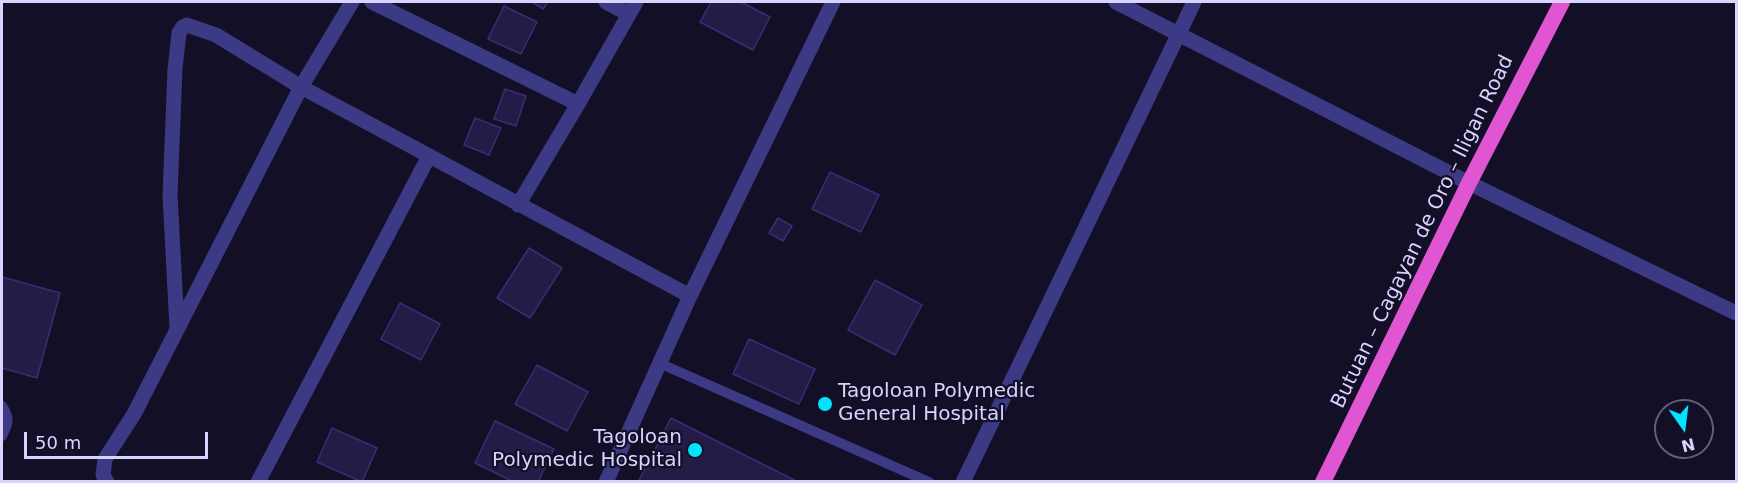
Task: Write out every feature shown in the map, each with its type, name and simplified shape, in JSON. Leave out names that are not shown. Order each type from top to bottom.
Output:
[{"type":"highway","name":"Butuan – Cagayan de Oro – Iligan Road","points":[[1323,482],[1468,183],[1562,2]]},
{"type":"street","points":[[107,482],[103,475],[105,459],[134,414],[301,87],[352,2]]},
{"type":"street","points":[[372,2],[578,104]]},
{"type":"street","points":[[518,205],[632,8],[606,2]]},
{"type":"street","points":[[606,482],[690,297],[833,2]]},
{"type":"street","points":[[1116,2],[1468,183],[1737,313]]},
{"type":"street","points":[[963,482],[1194,2]]},
{"type":"street","points":[[177,328],[170,195],[175,69],[179,33],[187,25],[216,35],[301,87],[690,297]]},
{"type":"street","points":[[258,482],[429,156]]},
{"type":"lane","points":[[659,363],[929,482]]},
{"type":"lane","points":[[2,406],[7,414],[8,424],[2,436]]},
{"type":"building","points":[[532,2],[548,2],[543,9]]},
{"type":"building","points":[[711,2],[741,2],[770,17],[753,50],[700,22]]},
{"type":"building","points":[[504,6],[537,22],[521,54],[488,39]]},
{"type":"building","points":[[505,89],[526,96],[516,126],[494,119]]},
{"type":"building","points":[[475,118],[501,128],[489,155],[464,145]]},
{"type":"building","points":[[830,172],[879,195],[861,232],[812,209]]},
{"type":"building","points":[[778,218],[792,226],[783,241],[769,233]]},
{"type":"building","points":[[529,248],[562,268],[530,318],[497,298]]},
{"type":"building","points":[[2,277],[60,293],[37,378],[2,368]]},
{"type":"building","points":[[875,280],[922,305],[895,355],[848,330]]},
{"type":"building","points":[[400,303],[440,324],[421,360],[381,339]]},
{"type":"building","points":[[749,339],[815,369],[799,404],[733,374]]},
{"type":"building","points":[[537,365],[588,392],[567,431],[515,404]]},
{"type":"building","name":"Tagoloan Polymedic Hospital","points":[[671,418],[798,482],[638,482]]},
{"type":"building","points":[[495,421],[554,449],[538,482],[514,482],[475,463]]},
{"type":"building","points":[[332,428],[377,448],[362,482],[317,462]]},
{"type":"place","name":"Tagoloan Polymedic General Hospital","points":[[825,404]]},
{"type":"place","name":"Tagoloan Polymedic Hospital","points":[[695,450]]}]
